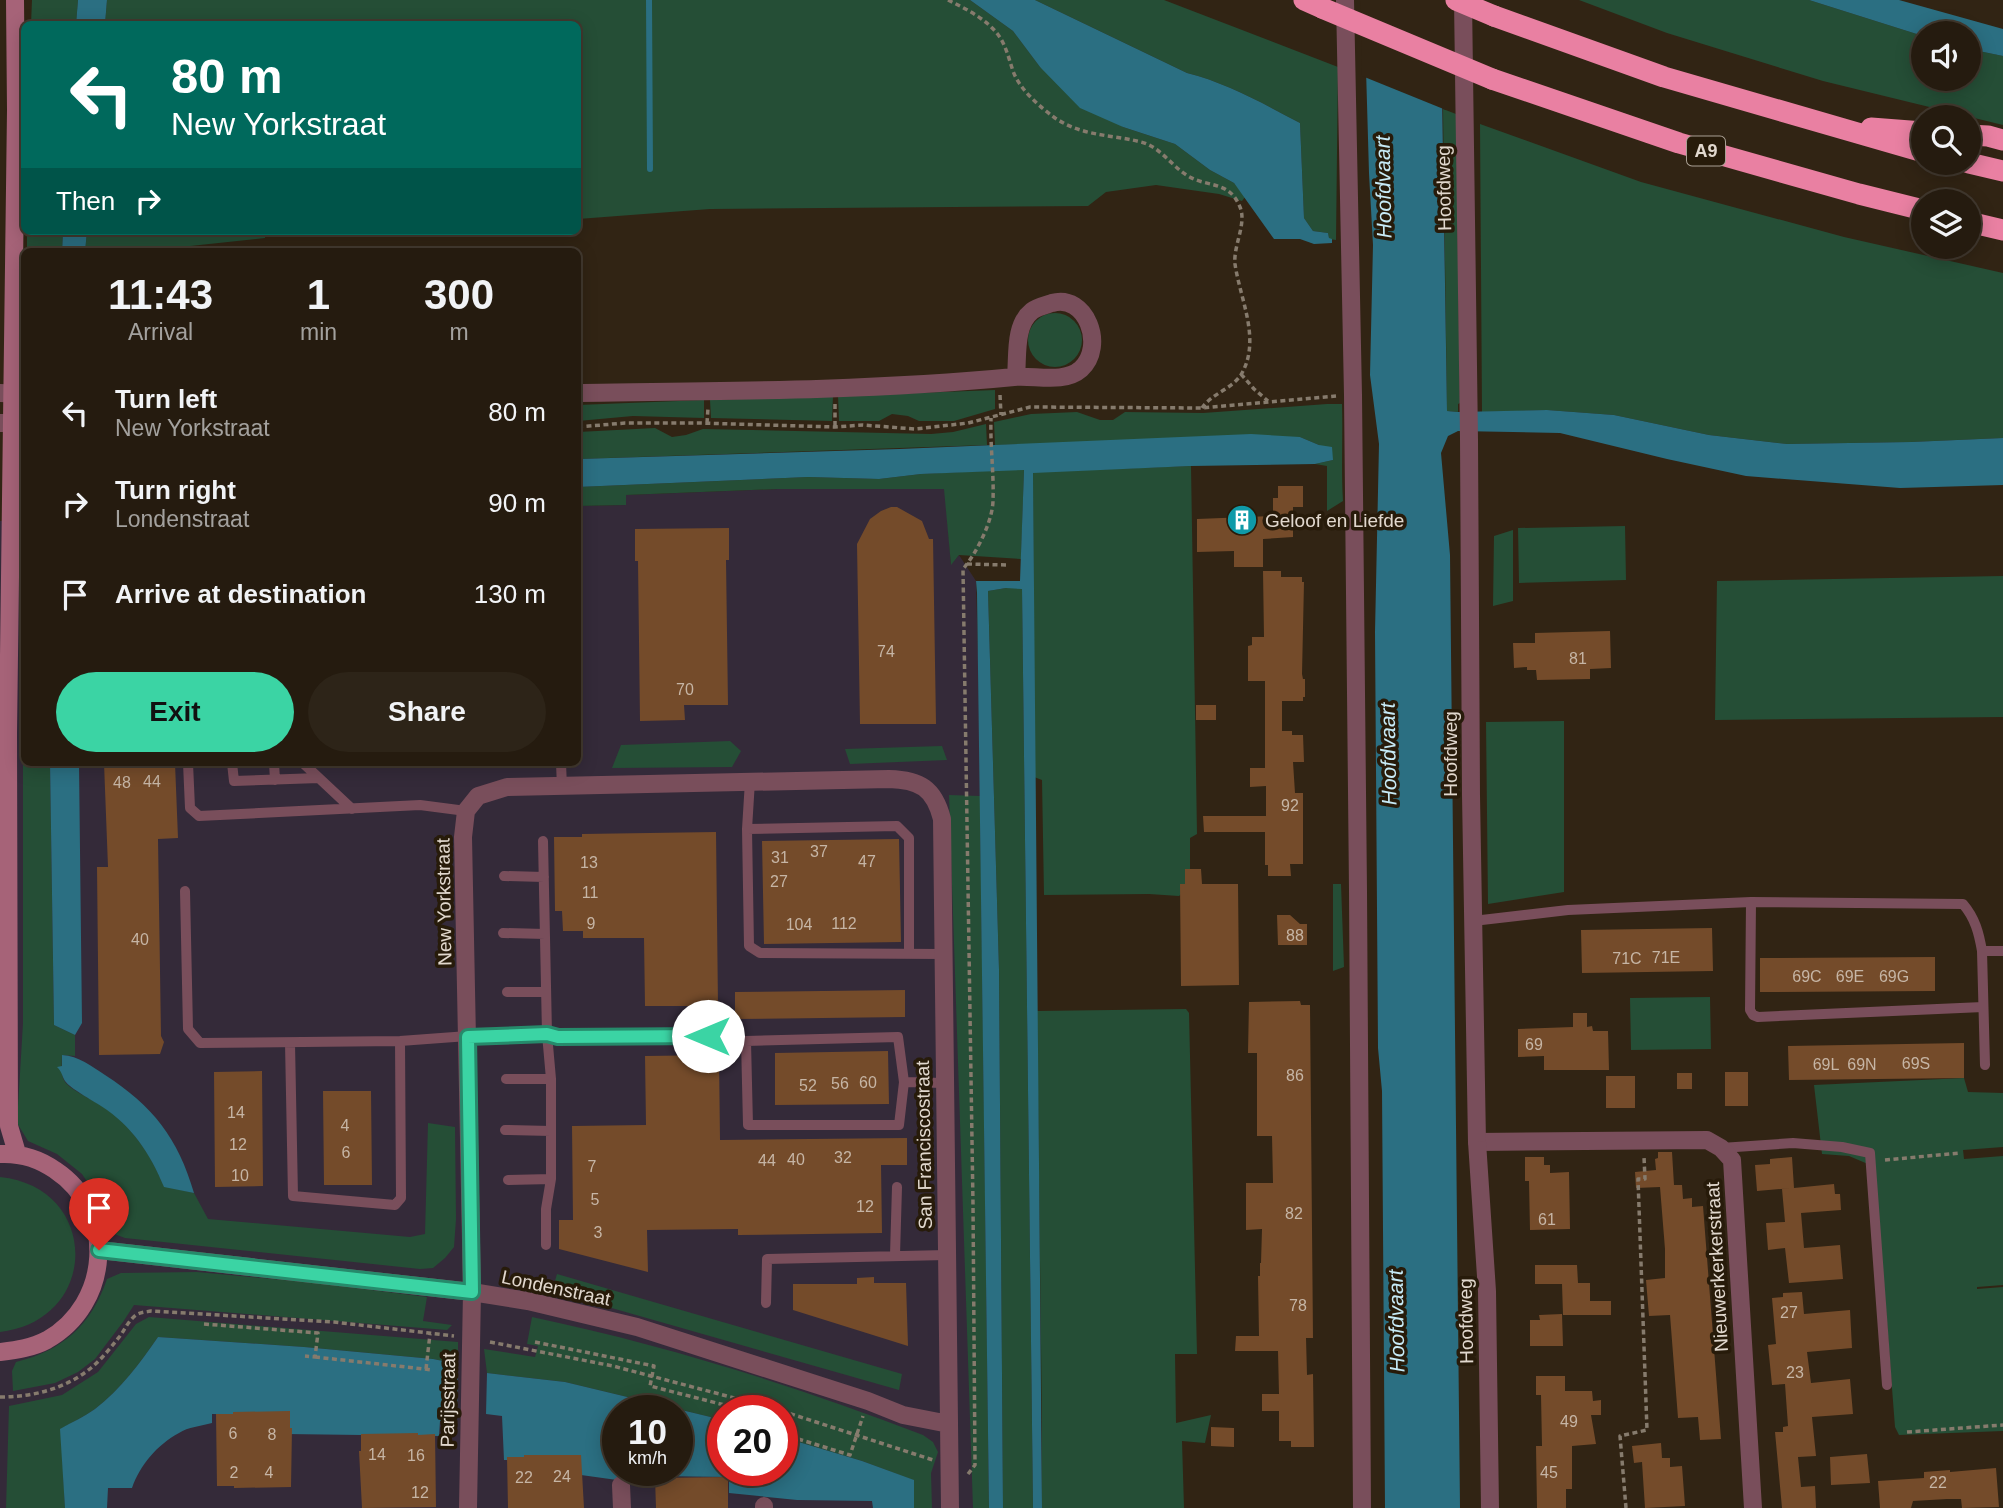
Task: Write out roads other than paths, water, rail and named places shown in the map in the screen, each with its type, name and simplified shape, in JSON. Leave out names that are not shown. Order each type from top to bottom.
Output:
[{"type":"highway","points":[[1456,0],[1664,77],[1911,149]]},
{"type":"highway","name":"A9","points":[[1313,4],[1492,79],[1679,143],[1911,207]]},
{"type":"highway","points":[[1827,125],[1911,131]]},
{"type":"highway","points":[[1981,136],[2003,140]]},
{"type":"highway","points":[[1981,166],[2003,171]]},
{"type":"highway","points":[[1981,225],[2003,230]]},
{"type":"main road","points":[[0,1352],[20,1350],[46,1340],[68,1324],[85,1303],[96,1278],[99,1250],[95,1223],[84,1198],[66,1177],[43,1161],[9,1153],[8,733],[15,0]]},
{"type":"street","points":[[1345,0],[1359,891],[1362,1508]]},
{"type":"street","name":"Hoofdweg","points":[[1463,0],[1473,921],[1477,1142],[1487,1291],[1490,1508]]},
{"type":"street","points":[[581,393],[834,388],[1016,376],[1061,377],[1080,370],[1092,353],[1093,335],[1087,318],[1073,306],[1060,301],[1033,310],[1023,322],[1019,335],[1016,376]]},
{"type":"street","name":"New Yorkstraat","points":[[472,1292],[463,837],[466,811],[478,796],[507,787],[750,781],[901,779],[924,787]]},
{"type":"street","name":"San Franciscostraat","points":[[924,787],[932,794],[942,820],[950,1508]]},
{"type":"street","points":[[1477,1142],[1707,1140],[1721,1148]]},
{"type":"street","name":"Nieuwerkerkerstraat","points":[[1721,1148],[1732,1160],[1753,1508]]},
{"type":"street","name":"Londenstraat","points":[[99,1250],[472,1292],[528,1301],[637,1327],[903,1415],[949,1424]]},
{"type":"street","name":"Parijsstraat","points":[[468,1508],[472,1292]]},
{"type":"street","points":[[621,1486],[622,1508]]},
{"type":"lane","points":[[188,766],[190,808],[199,816],[421,805],[466,811]]},
{"type":"lane","points":[[232,766],[234,781],[319,778]]},
{"type":"lane","points":[[274,766],[275,779]]},
{"type":"lane","points":[[306,766],[352,809]]},
{"type":"lane","points":[[561,766],[562,787]]},
{"type":"lane","points":[[750,781],[747,829],[749,946],[760,953],[943,954]]},
{"type":"lane","points":[[747,829],[897,826],[909,838],[909,953]]},
{"type":"lane","points":[[543,841],[547,1034],[551,1079],[551,1179],[546,1209],[546,1245]]},
{"type":"lane","points":[[505,876],[544,877]]},
{"type":"lane","points":[[185,891],[188,1029],[200,1043],[400,1041],[547,1034],[558,1037],[708,1036]]},
{"type":"lane","points":[[1473,921],[1568,910],[1751,902],[1963,904],[1972,915],[1982,951],[1985,1065]]},
{"type":"lane","points":[[1751,902],[1750,1010],[1753,1015],[1758,1017],[1983,1007]]},
{"type":"lane","points":[[503,933],[545,934]]},
{"type":"lane","points":[[1982,951],[2003,951]]},
{"type":"lane","points":[[507,992],[546,992]]},
{"type":"lane","points":[[898,1037],[904,1082],[899,1125],[748,1125],[746,1041],[898,1037]]},
{"type":"lane","points":[[290,1043],[293,1196],[395,1205],[401,1198],[400,1041]]},
{"type":"lane","points":[[506,1079],[551,1079]]},
{"type":"lane","points":[[904,1082],[944,1083]]},
{"type":"lane","points":[[505,1130],[551,1131]]},
{"type":"lane","points":[[1721,1148],[1793,1143],[1842,1147],[1870,1153],[1887,1385]]},
{"type":"lane","points":[[508,1180],[551,1179]]},
{"type":"lane","points":[[895,1255],[897,1187]]},
{"type":"lane","points":[[766,1303],[767,1259],[947,1255]]},
{"type":"water","points":[[78,0],[107,0],[105,21],[76,21]]},
{"type":"water","points":[[970,0],[1035,0],[1187,73],[1245,95],[1300,123],[1304,218],[1313,231],[1328,233],[1332,243],[1314,244],[1300,239],[1274,239],[1234,183],[1210,170],[1175,144],[1123,127],[1080,108],[1040,67],[1013,31]]},
{"type":"water","name":"Hoofdvaart","points":[[1364,0],[1442,93],[1447,411],[1547,410],[1614,415],[1709,435],[1787,444],[2003,438],[2003,485],[1900,488],[1746,476],[1560,433],[1458,431],[1448,436],[1441,453],[1450,555],[1460,1508],[1385,1508],[1375,632],[1379,444],[1370,375],[1373,245]]},
{"type":"water","points":[[1809,0],[1899,0],[1974,21],[1911,21],[1911,32]]},
{"type":"water","points":[[1981,23],[2003,29],[2003,56],[1981,51]]},
{"type":"water","points":[[63,235],[87,235],[85,248],[62,248]]},
{"type":"water","points":[[1251,434],[1300,437],[1332,447],[1333,460],[1315,464],[1033,473],[1042,1508],[1033,1508],[1022,589],[1006,588],[988,591],[999,969],[1003,1508],[989,1508],[976,581],[1020,581],[1024,470],[921,474],[879,479],[808,477],[581,487],[581,459]]},
{"type":"water","points":[[50,766],[79,766],[82,1023],[75,1035],[54,1025]]},
{"type":"water","points":[[62,1055],[74,1057],[90,1065],[150,1111],[162,1125],[180,1156],[194,1193],[164,1187],[153,1163],[131,1131],[65,1081],[57,1067],[62,1066]]},
{"type":"water","points":[[158,1337],[304,1347],[433,1359],[458,1364],[457,1422],[440,1421],[439,1436],[285,1434],[285,1415],[212,1414],[212,1423],[183,1431],[157,1450],[140,1471],[132,1488],[108,1488],[107,1508],[65,1508],[60,1429],[91,1412],[113,1393]]},
{"type":"water","points":[[487,1373],[565,1382],[619,1395],[602,1395],[602,1478],[581,1475],[581,1461],[504,1460],[502,1416],[486,1414]]},
{"type":"water","points":[[693,1413],[707,1416],[707,1477],[693,1477]]},
{"type":"water","points":[[798,1442],[914,1480],[914,1508],[873,1508],[872,1501],[797,1500],[729,1493],[729,1486],[798,1486]]},
{"type":"waterway","points":[[649,0],[650,169]]},
{"type":"place","name":"Geloof en Liefde","points":[[1242,520]]}]
